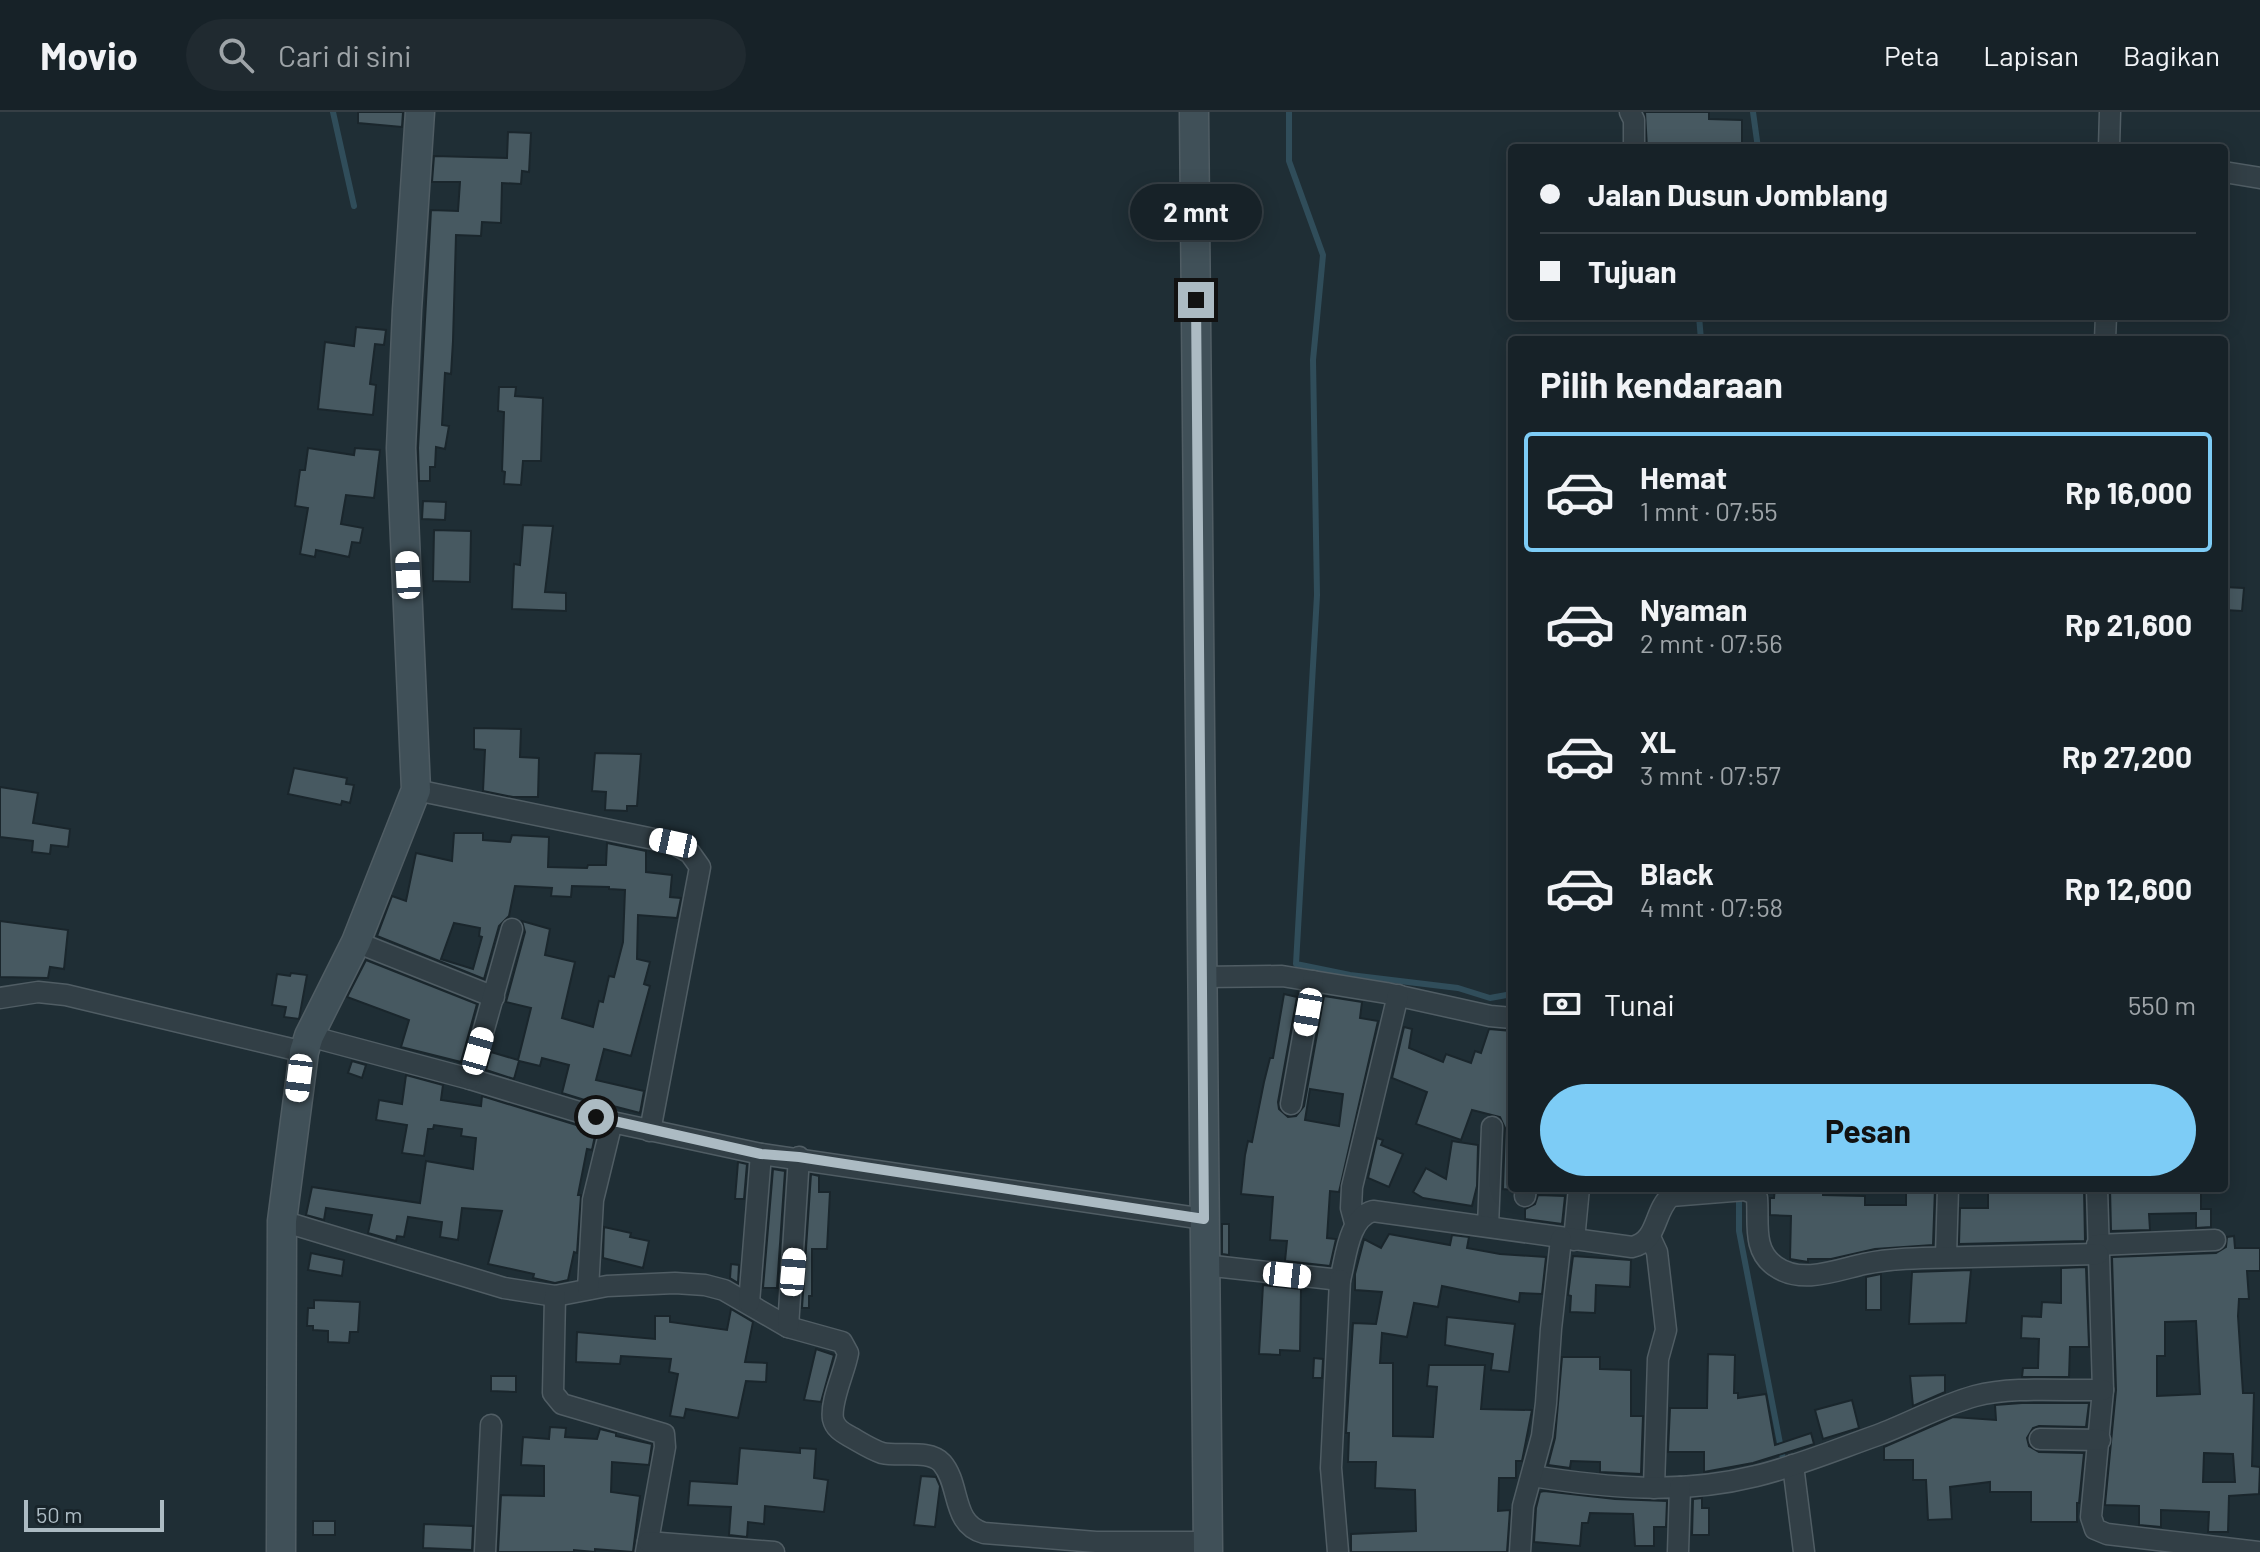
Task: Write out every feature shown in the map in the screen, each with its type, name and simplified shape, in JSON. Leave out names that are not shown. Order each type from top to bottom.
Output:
[{"type":"street","points":[[281,1552],[282,1221],[306,1044],[356,942],[416,790],[401,448],[420,112]]},
{"type":"street","points":[[282,1221],[504,1288],[555,1296],[588,1289],[661,1283],[705,1285],[724,1290],[788,1327],[842,1342],[847,1347],[834,1408],[836,1427],[869,1448],[884,1453],[936,1458],[944,1465],[965,1522],[973,1530],[1096,1542],[1208,1547],[1194,112]]},
{"type":"street","points":[[1630,112],[1634,120],[1634,144]]},
{"type":"street","points":[[2109,144],[2110,112]]},
{"type":"street","points":[[2228,173],[2260,178]]},
{"type":"street","points":[[416,790],[673,843],[696,860],[700,867],[650,1131]]},
{"type":"street","points":[[470,1079],[512,929]]},
{"type":"street","points":[[356,942],[494,997]]},
{"type":"street","points":[[1202,977],[1282,976],[1508,1018]]},
{"type":"street","points":[[1291,1104],[1313,981]]},
{"type":"street","points":[[0,998],[38,992],[66,995],[306,1044],[470,1079],[612,1122],[761,1154],[799,1157],[1204,1219]]},
{"type":"street","points":[[1355,1223],[1351,1208],[1352,1187],[1398,995]]},
{"type":"street","points":[[588,1289],[593,1200],[612,1122]]},
{"type":"street","points":[[1488,1226],[1492,1127]]},
{"type":"street","points":[[749,1303],[761,1154]]},
{"type":"street","points":[[788,1327],[799,1157]]},
{"type":"street","points":[[1520,1552],[1523,1506],[1546,1403],[1551,1329],[1578,1192]]},
{"type":"street","points":[[1338,1552],[1331,1456],[1340,1280],[1355,1223],[1363,1214],[1373,1211],[1632,1247],[1650,1237],[1660,1210],[1671,1196],[1715,1192]]},
{"type":"street","points":[[1746,1192],[1755,1194],[1757,1198],[1756,1228],[1763,1255],[1782,1271],[1808,1275],[1887,1261],[2215,1240]]},
{"type":"street","points":[[1946,1256],[1948,1192]]},
{"type":"street","points":[[2097,1192],[2103,1390],[2091,1517],[2095,1529],[2107,1534],[2258,1552]]},
{"type":"street","points":[[1650,1237],[1657,1252],[1666,1330],[1658,1359],[1654,1488]]},
{"type":"street","points":[[1204,1265],[1340,1280]]},
{"type":"street","points":[[555,1296],[553,1393],[557,1399],[562,1404],[664,1434],[665,1447],[647,1547],[762,1552]]},
{"type":"street","points":[[1532,1476],[1604,1487],[1654,1488],[1756,1476],[1975,1396],[2005,1392],[2103,1390]]},
{"type":"street","points":[[485,1552],[491,1425]]},
{"type":"street","points":[[2040,1439],[2100,1440]]},
{"type":"street","points":[[1793,1465],[1804,1552]]},
{"type":"street","points":[[1678,1552],[1680,1487]]},
{"type":"building","points":[[358,112],[403,112],[402,127],[358,123]]},
{"type":"building","points":[[1645,112],[1709,112],[1709,119],[1742,120],[1742,144],[1647,144]]},
{"type":"building","points":[[508,132],[531,133],[529,172],[522,171],[521,184],[502,183],[501,223],[482,222],[481,236],[456,235],[451,374],[445,373],[442,425],[449,426],[445,449],[436,447],[435,467],[430,467],[430,481],[419,481],[418,448],[431,210],[458,211],[460,182],[432,182],[434,156],[507,158]]},
{"type":"building","points":[[356,327],[386,330],[384,345],[375,344],[370,384],[376,385],[373,415],[318,409],[325,342],[354,346]]},
{"type":"building","points":[[499,387],[516,387],[515,396],[543,398],[541,461],[523,461],[521,485],[504,484],[504,412],[498,411]]},
{"type":"building","points":[[308,448],[354,455],[355,448],[380,450],[374,498],[346,495],[341,524],[363,528],[360,543],[352,542],[349,557],[316,550],[315,557],[300,554],[308,508],[295,506],[300,470],[305,470]]},
{"type":"building","points":[[423,501],[446,502],[445,520],[422,519]]},
{"type":"building","points":[[523,525],[553,526],[545,592],[566,593],[566,611],[512,609],[514,564],[520,565]]},
{"type":"building","points":[[434,530],[471,531],[470,582],[433,581]]},
{"type":"building","points":[[2228,587],[2244,588],[2242,611],[2228,610]]},
{"type":"building","points":[[474,728],[521,729],[520,757],[539,758],[538,797],[513,797],[483,791],[485,750],[474,749]]},
{"type":"building","points":[[595,753],[641,754],[637,806],[627,806],[627,811],[605,810],[606,792],[592,791]]},
{"type":"building","points":[[294,768],[347,778],[346,784],[354,785],[350,803],[342,801],[341,805],[288,794]]},
{"type":"building","points":[[0,787],[38,793],[33,823],[70,829],[68,847],[51,845],[50,854],[32,852],[33,841],[0,837]]},
{"type":"building","points":[[454,833],[483,833],[483,840],[510,842],[512,835],[549,837],[548,867],[606,865],[607,843],[646,851],[646,872],[672,875],[670,897],[681,898],[677,918],[638,915],[637,959],[650,962],[644,984],[650,986],[631,1056],[604,1049],[596,1080],[644,1091],[640,1113],[562,1093],[569,1065],[542,1058],[540,1066],[519,1061],[514,1079],[486,1070],[491,1052],[518,1060],[531,1008],[506,1002],[525,932],[522,921],[550,929],[545,955],[575,962],[562,1018],[593,1027],[609,976],[614,977],[623,942],[625,890],[572,886],[571,897],[551,896],[552,888],[515,886],[509,916],[499,926],[484,979],[377,936],[392,896],[406,901],[416,853],[452,861]],"holes":[[[454,923],[480,928],[479,936],[482,937],[473,969],[441,959]]]},
{"type":"building","points":[[0,921],[68,930],[64,969],[50,967],[48,978],[0,977]]},
{"type":"building","points":[[366,960],[477,1004],[461,1062],[401,1047],[409,1020],[347,997]]},
{"type":"building","points":[[291,973],[307,975],[299,1019],[284,1017],[286,1007],[272,1005],[277,974],[290,976]]},
{"type":"building","points":[[1284,994],[1297,997],[1278,1102],[1279,1109],[1288,1117],[1296,1116],[1304,1106],[1324,996],[1362,1002],[1360,1018],[1378,1021],[1339,1192],[1330,1191],[1327,1238],[1336,1239],[1330,1266],[1285,1261],[1287,1241],[1270,1240],[1273,1197],[1241,1194],[1248,1141],[1252,1142],[1270,1058],[1273,1058]],"holes":[[[1310,1089],[1343,1094],[1339,1126],[1305,1120]]]},
{"type":"building","points":[[1404,1027],[1412,1029],[1409,1048],[1443,1062],[1446,1054],[1471,1063],[1475,1051],[1481,1053],[1489,1029],[1508,1031],[1508,1190],[1503,1189],[1505,1128],[1500,1117],[1472,1110],[1461,1140],[1416,1124],[1427,1092],[1392,1078]]},
{"type":"building","points":[[352,1061],[366,1065],[362,1078],[348,1073]]},
{"type":"building","points":[[406,1075],[443,1085],[441,1100],[481,1106],[482,1096],[596,1131],[592,1150],[587,1149],[578,1195],[581,1195],[577,1253],[574,1252],[568,1280],[555,1283],[533,1278],[534,1274],[488,1264],[502,1211],[462,1208],[458,1240],[440,1237],[442,1222],[408,1217],[404,1237],[397,1236],[396,1241],[368,1233],[372,1215],[326,1208],[324,1220],[306,1215],[312,1187],[420,1203],[426,1161],[473,1169],[476,1138],[461,1136],[462,1129],[434,1125],[433,1129],[428,1129],[424,1156],[402,1153],[407,1125],[376,1120],[379,1100],[402,1104]]},
{"type":"building","points":[[1377,1138],[1383,1140],[1381,1145],[1403,1154],[1389,1187],[1368,1178]]},
{"type":"building","points":[[1452,1141],[1478,1145],[1477,1186],[1472,1206],[1423,1198],[1413,1192],[1426,1168],[1446,1179]]},
{"type":"building","points":[[738,1162],[747,1164],[744,1199],[735,1199]]},
{"type":"building","points":[[773,1169],[785,1171],[777,1288],[763,1288]]},
{"type":"building","points":[[811,1174],[819,1176],[819,1192],[830,1192],[827,1249],[812,1249],[812,1296],[809,1296],[809,1308],[802,1308]]},
{"type":"building","points":[[1775,1192],[1823,1192],[1823,1195],[1865,1196],[1865,1205],[1906,1205],[1906,1192],[1935,1192],[1933,1245],[1875,1249],[1831,1259],[1808,1259],[1808,1262],[1790,1259],[1791,1216],[1770,1215],[1770,1198],[1774,1198]]},
{"type":"building","points":[[1988,1192],[2084,1192],[2085,1241],[1959,1244],[1960,1208],[1988,1208]]},
{"type":"building","points":[[2110,1192],[2201,1192],[2201,1209],[2211,1209],[2211,1227],[2196,1228],[2196,1213],[2149,1214],[2150,1230],[2111,1231]]},
{"type":"building","points":[[1538,1195],[1565,1196],[1562,1224],[1525,1219],[1525,1209],[1535,1204]]},
{"type":"building","points":[[1222,1224],[1229,1224],[1229,1255],[1222,1254]]},
{"type":"building","points":[[604,1227],[649,1241],[643,1268],[603,1258]]},
{"type":"building","points":[[1389,1234],[1450,1245],[1452,1235],[1469,1237],[1467,1248],[1546,1257],[1542,1294],[1520,1293],[1519,1302],[1442,1286],[1438,1307],[1414,1303],[1407,1337],[1382,1333],[1380,1363],[1393,1363],[1393,1436],[1433,1437],[1437,1387],[1427,1386],[1429,1365],[1485,1365],[1481,1409],[1532,1410],[1522,1461],[1516,1461],[1516,1478],[1499,1478],[1498,1511],[1510,1510],[1507,1552],[1351,1552],[1351,1534],[1416,1531],[1415,1490],[1375,1488],[1376,1462],[1348,1462],[1349,1433],[1346,1433],[1353,1323],[1376,1324],[1382,1292],[1355,1290],[1355,1274],[1364,1239],[1381,1248]]},
{"type":"building","points":[[2234,1236],[2235,1248],[2260,1248],[2260,1271],[2247,1271],[2249,1299],[2239,1299],[2238,1316],[2243,1393],[2254,1393],[2252,1466],[2260,1467],[2259,1494],[2229,1496],[2228,1532],[2208,1532],[2209,1512],[2161,1510],[2161,1527],[2139,1525],[2139,1506],[2105,1505],[2116,1390],[2112,1257],[2216,1253],[2226,1247],[2227,1237]],"holes":[[[2196,1321],[2200,1394],[2157,1396],[2157,1356],[2165,1356],[2165,1322]],[[2204,1453],[2233,1454],[2235,1482],[2203,1482]]]},
{"type":"building","points":[[311,1253],[344,1260],[342,1276],[308,1270]]},
{"type":"building","points":[[1573,1256],[1631,1260],[1630,1287],[1596,1285],[1595,1313],[1570,1312],[1571,1296],[1568,1295]]},
{"type":"building","points":[[731,1264],[739,1265],[738,1283],[730,1278]]},
{"type":"building","points":[[2086,1267],[2089,1347],[2070,1347],[2069,1377],[2022,1377],[2023,1368],[2038,1368],[2039,1339],[2021,1338],[2022,1316],[2041,1317],[2042,1302],[2061,1303],[2061,1268]]},
{"type":"building","points":[[1971,1270],[1966,1323],[1909,1324],[1912,1272]]},
{"type":"building","points":[[1881,1274],[1881,1310],[1866,1310],[1866,1277]]},
{"type":"building","points":[[1263,1285],[1301,1289],[1300,1351],[1280,1350],[1280,1355],[1259,1354]]},
{"type":"building","points":[[314,1300],[360,1302],[358,1332],[350,1332],[349,1343],[328,1342],[328,1331],[313,1330],[313,1326],[307,1326],[308,1308],[314,1308]]},
{"type":"building","points":[[731,1309],[753,1322],[745,1362],[767,1363],[766,1382],[746,1381],[738,1418],[686,1409],[684,1418],[670,1416],[678,1374],[669,1372],[671,1359],[621,1356],[620,1364],[576,1362],[577,1332],[655,1339],[655,1316],[670,1316],[670,1322],[727,1330]]},
{"type":"building","points":[[1447,1317],[1515,1324],[1509,1372],[1491,1370],[1493,1354],[1445,1345]]},
{"type":"building","points":[[816,1349],[834,1355],[821,1402],[804,1400]]},
{"type":"building","points":[[1708,1354],[1735,1355],[1734,1393],[1738,1393],[1738,1398],[1766,1394],[1775,1445],[1811,1433],[1814,1444],[1753,1463],[1704,1472],[1704,1452],[1668,1452],[1670,1408],[1707,1408]]},
{"type":"building","points":[[1562,1357],[1600,1357],[1600,1369],[1631,1370],[1631,1416],[1643,1416],[1641,1474],[1600,1472],[1600,1462],[1571,1461],[1570,1468],[1548,1465],[1555,1438]]},
{"type":"building","points":[[1314,1358],[1323,1359],[1322,1378],[1313,1378]]},
{"type":"building","points":[[1945,1375],[1945,1392],[1913,1406],[1910,1376]]},
{"type":"building","points":[[491,1376],[516,1376],[516,1392],[491,1391]]},
{"type":"building","points":[[1852,1400],[1859,1428],[1823,1439],[1815,1410]]},
{"type":"building","points":[[2089,1403],[2086,1427],[2039,1426],[2033,1428],[2027,1438],[2029,1446],[2039,1452],[2084,1453],[2077,1522],[2031,1522],[2031,1492],[1990,1492],[1990,1482],[1950,1487],[1952,1519],[1928,1520],[1926,1480],[1913,1480],[1913,1460],[1884,1460],[1884,1447],[1953,1417],[1996,1420],[1995,1405]]},
{"type":"building","points":[[550,1427],[566,1428],[565,1437],[597,1439],[600,1429],[652,1444],[649,1465],[612,1462],[611,1492],[640,1496],[633,1552],[595,1549],[595,1552],[498,1552],[501,1495],[544,1496],[544,1466],[521,1465],[523,1437],[549,1439]]},
{"type":"building","points":[[740,1448],[800,1453],[800,1448],[816,1449],[814,1478],[828,1480],[824,1512],[765,1506],[764,1524],[748,1522],[747,1537],[729,1535],[731,1507],[688,1505],[690,1481],[737,1484]]},
{"type":"building","points":[[921,1476],[936,1477],[940,1486],[935,1527],[914,1525]]},
{"type":"building","points":[[1540,1492],[1667,1501],[1666,1527],[1654,1527],[1654,1546],[1635,1546],[1633,1514],[1590,1513],[1588,1523],[1582,1523],[1580,1546],[1534,1542],[1536,1508]]},
{"type":"building","points":[[1702,1498],[1702,1508],[1709,1508],[1709,1535],[1692,1535],[1693,1499]]},
{"type":"building","points":[[313,1521],[335,1521],[335,1535],[313,1535]]},
{"type":"building","points":[[424,1524],[473,1526],[472,1550],[423,1548]]},
{"type":"waterway","points":[[333,112],[354,206]]},
{"type":"waterway","points":[[1289,112],[1289,161],[1323,255],[1313,360],[1317,595],[1296,964],[1350,975],[1458,988],[1490,998],[1508,995]]},
{"type":"waterway","points":[[1753,112],[1757,144]]},
{"type":"waterway","points":[[1699,320],[1701,336]]},
{"type":"waterway","points":[[1739,1196],[1739,1231],[1783,1459]]},
{"type":"route","points":[[596,1117],[761,1154],[799,1157],[1204,1219],[1196,300]]}]
